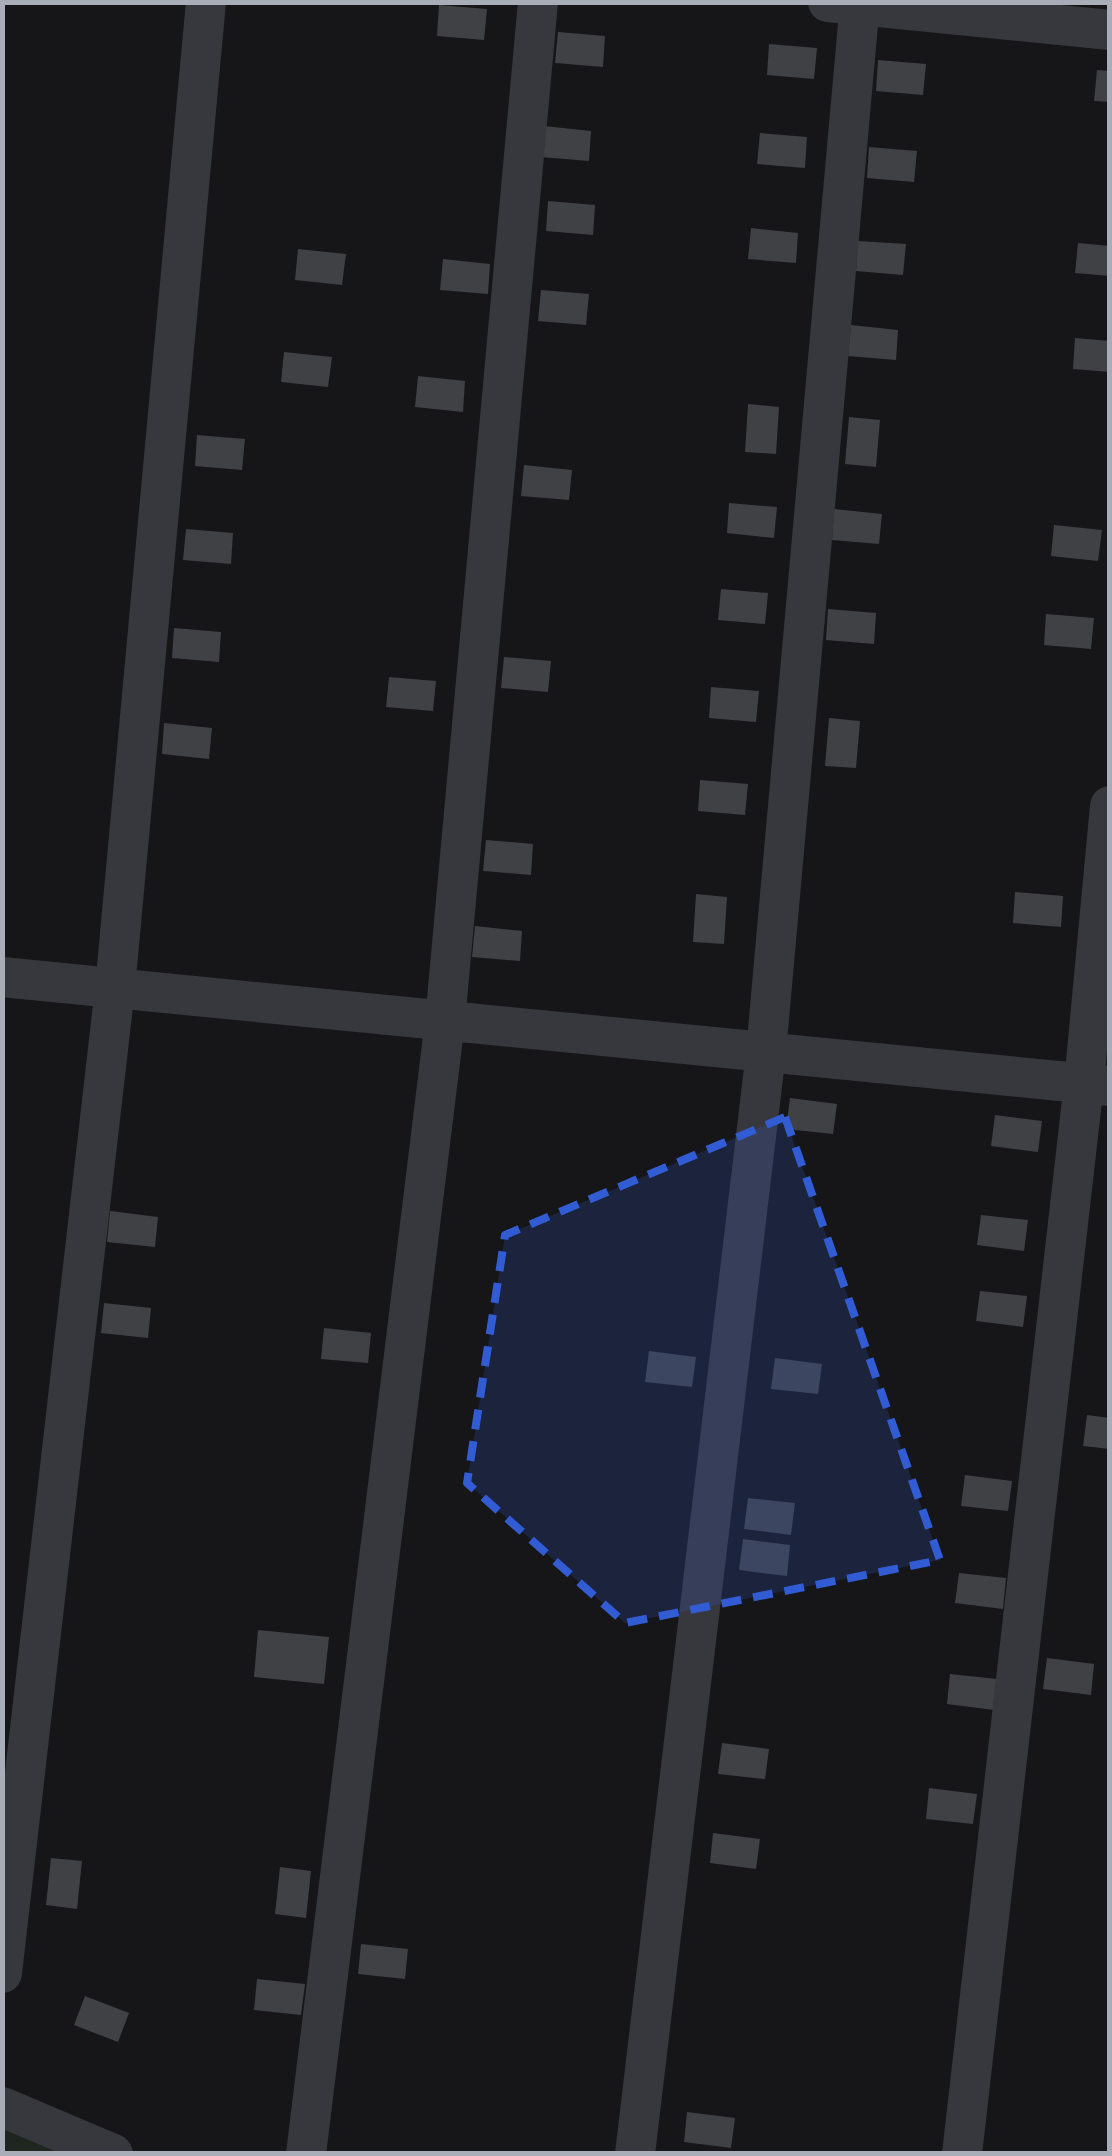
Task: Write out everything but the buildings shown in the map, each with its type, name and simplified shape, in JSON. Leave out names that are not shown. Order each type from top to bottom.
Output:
[{"type":"street","points":[[2,1973],[115,988],[206,2]]},
{"type":"street","points":[[306,2154],[445,1021],[538,2]]},
{"type":"street","points":[[635,2154],[766,1052],[849,4],[1110,30]]},
{"type":"street","points":[[962,2154],[1096,1084],[1110,806]]},
{"type":"street","points":[[2,977],[1096,1084]]},
{"type":"street","points":[[2,2107],[113,2154]]},
{"type":"highlighted area","points":[[785,1117],[940,1560],[625,1623],[467,1483],[505,1235]]},
{"type":"shaded area","points":[[3,2107],[112,2153],[3,2153]]}]
